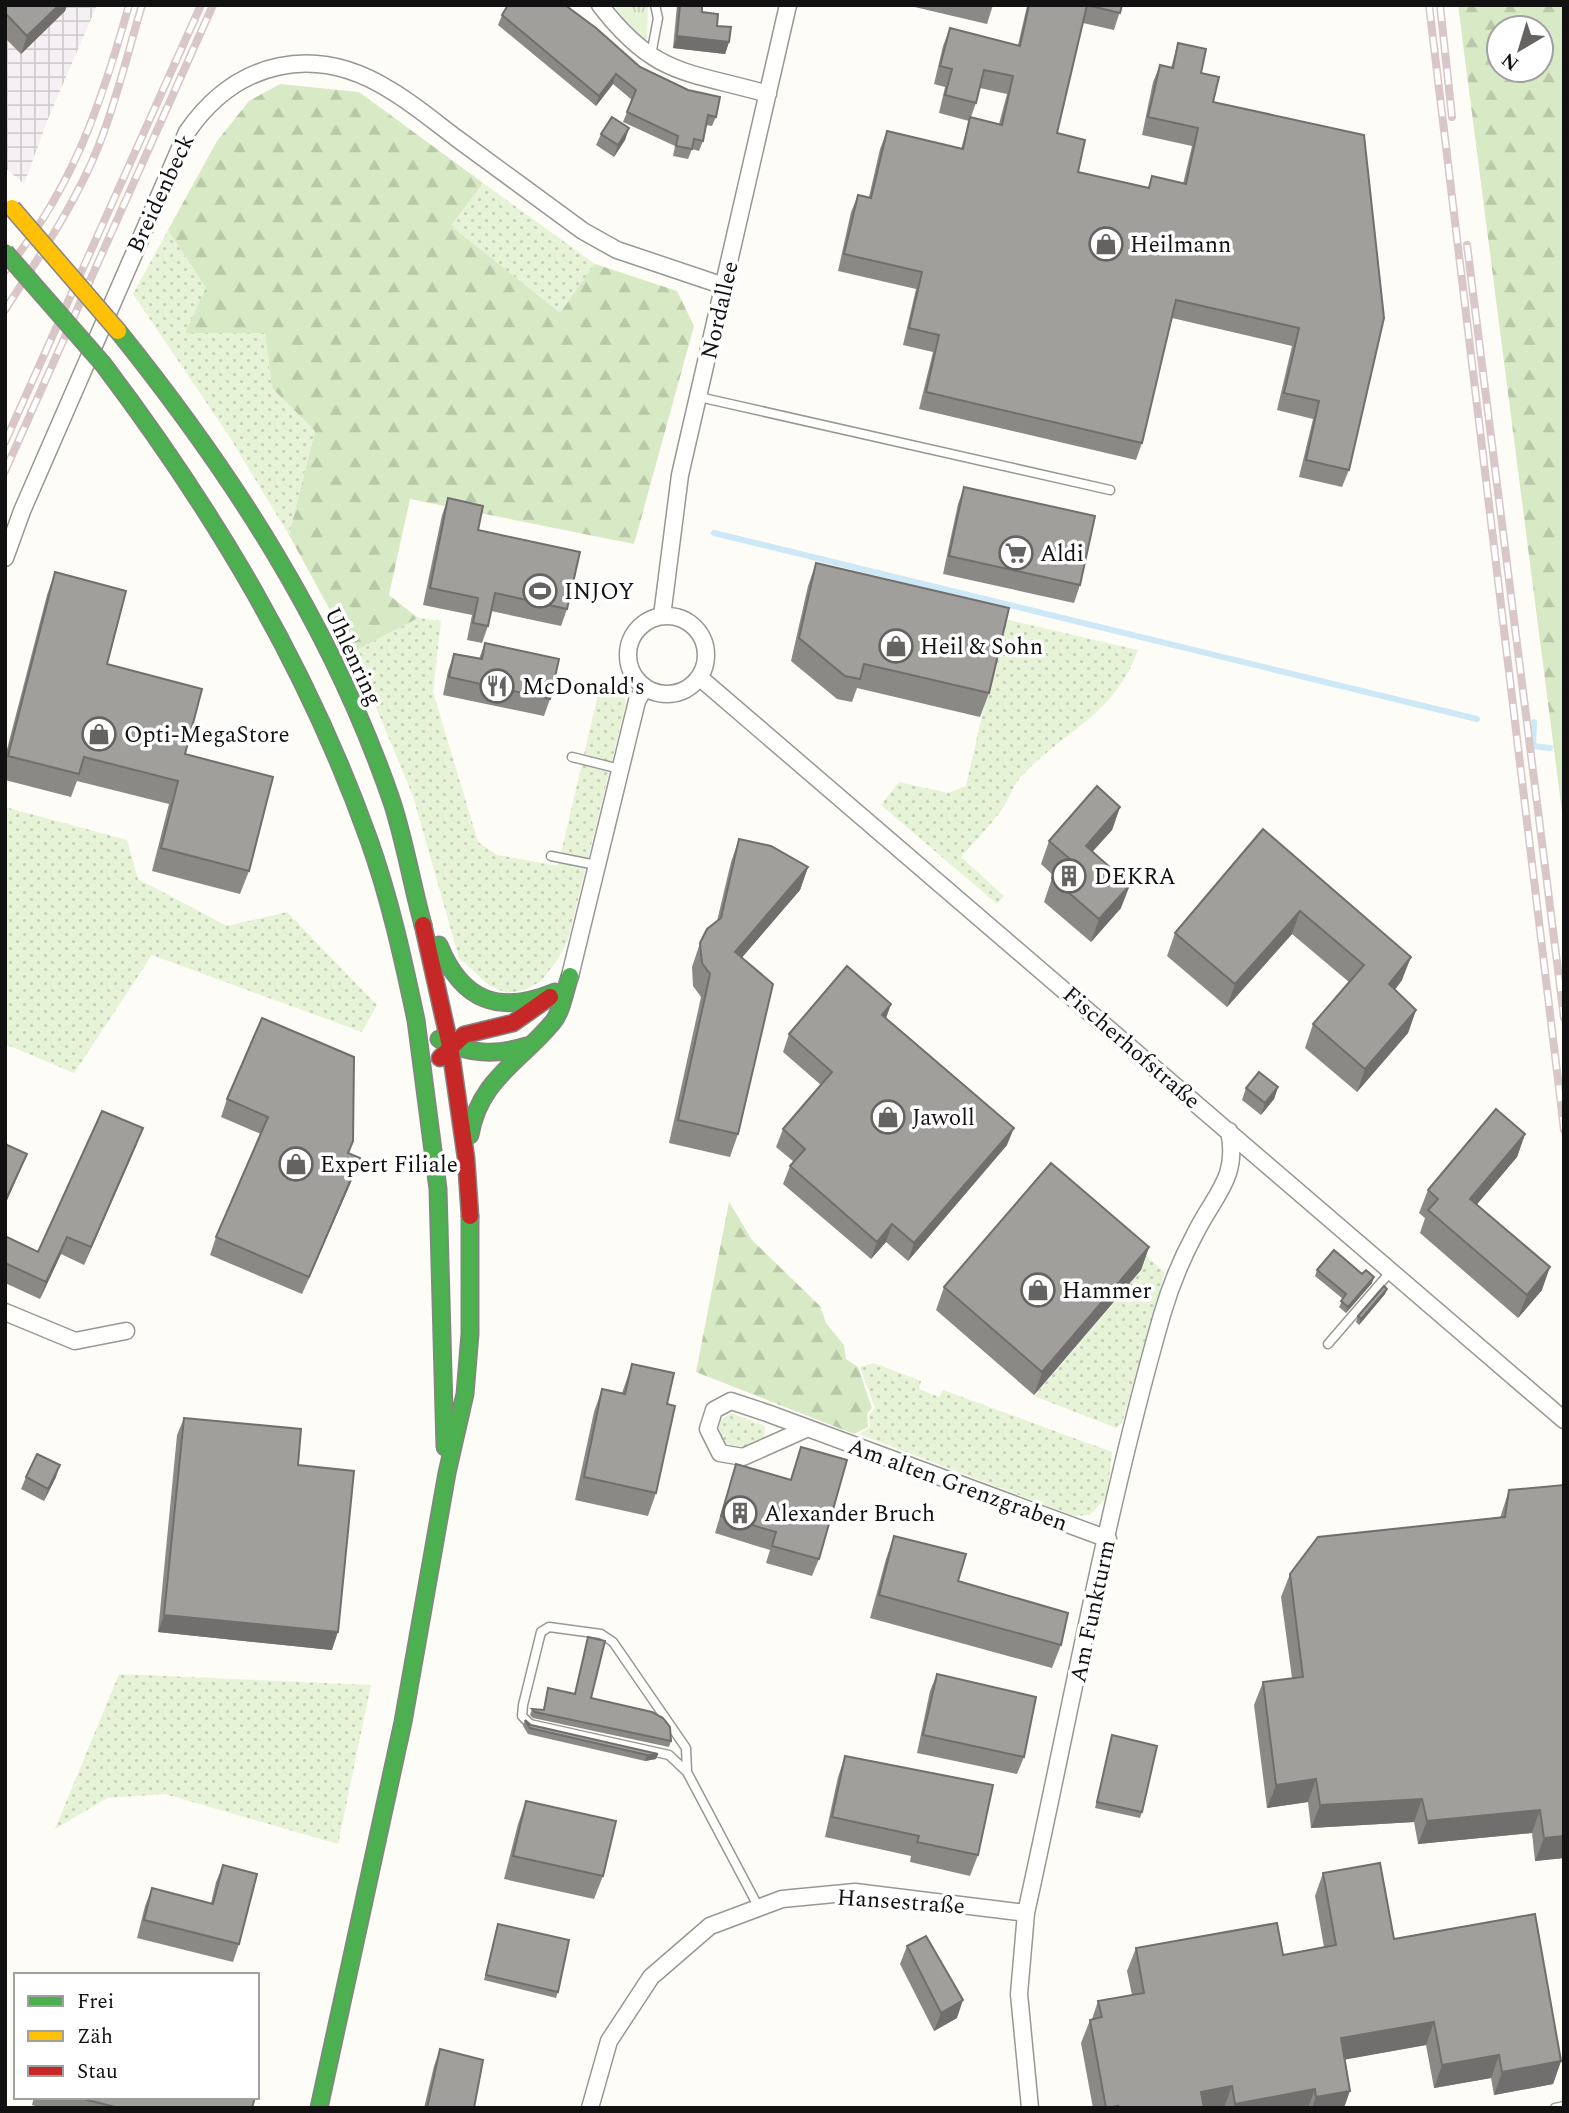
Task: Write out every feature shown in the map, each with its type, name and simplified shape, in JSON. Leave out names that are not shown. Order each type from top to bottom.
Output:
[{"type":"main road","name":"Uhlenring","points":[[8,205],[118,331],[192,426],[283,565],[347,691],[393,804],[450,1045],[466,1158]]},
{"type":"main road","points":[[5,252],[142,413],[228,540],[299,672],[326,729],[370,847],[396,933],[416,1020],[427,1086],[441,1226],[441,1397],[447,1473]]},
{"type":"main road","points":[[393,804],[417,865],[443,957],[455,975],[471,991],[492,1003],[527,1002],[555,992]]},
{"type":"main road","points":[[427,1086],[438,1061],[450,1045],[471,1032],[513,1023],[535,1010],[570,976]]},
{"type":"main road","points":[[319,2108],[403,1722],[447,1473],[465,1394],[470,1334],[471,1233],[466,1158],[473,1116],[490,1083],[555,1020],[570,976]]},
{"type":"main road","points":[[416,1020],[430,1034],[450,1045],[489,1053],[528,1045]]},
{"type":"street","points":[[600,5],[623,36],[650,58],[681,72],[768,94]]},
{"type":"street","name":"Nordallee","points":[[662,616],[680,475],[788,5]]},
{"type":"street","name":"Breidenbeck","points":[[5,558],[22,511],[176,151],[197,118],[226,88],[263,69],[305,62],[346,68],[389,89],[583,231],[617,250],[724,286]]},
{"type":"street","points":[[662,616],[682,619],[699,633],[706,653],[699,677],[689,687],[673,694],[645,687],[633,673],[628,651],[635,632],[645,622],[662,616]]},
{"type":"street","name":"Fischerhofstraße","points":[[699,677],[1564,1420]]},
{"type":"street","points":[[570,976],[637,701],[645,687]]},
{"type":"street","name":"Am Funkturm","points":[[1030,2108],[1019,1994],[1026,1913],[1144,1377],[1163,1310],[1196,1230],[1226,1182],[1233,1164],[1229,1131]]},
{"type":"street","points":[[5,1312],[75,1341],[126,1331]]},
{"type":"street","name":"Am alten Grenzgraben","points":[[808,1428],[743,1457],[720,1453],[708,1429],[714,1410],[732,1401],[808,1428],[1108,1539]]},
{"type":"street","name":"Hansestraße","points":[[590,2108],[609,2041],[651,1977],[710,1926],[782,1899],[855,1892],[1026,1913]]},
{"type":"lane","points":[[650,58],[658,18],[655,5]]},
{"type":"lane","points":[[699,397],[1110,490]]},
{"type":"lane","points":[[572,757],[620,769]]},
{"type":"lane","points":[[551,856],[596,865]]},
{"type":"lane","points":[[1328,1344],[1392,1270]]},
{"type":"lane","points":[[687,1772],[686,1748],[613,1642],[601,1634],[549,1627],[541,1632],[522,1716],[530,1724],[669,1755],[687,1772],[758,1906]]},
{"type":"lane","points":[[1555,2108],[1564,2106]]},
{"type":"shaded area","points":[[5,5],[97,5],[48,119],[24,184],[5,168]]},
{"type":"green space","points":[[614,5],[648,5],[647,38],[641,44]]},
{"type":"green space","points":[[1458,5],[1564,5],[1564,827]]},
{"type":"green space","points":[[280,84],[359,92],[483,183],[451,226],[560,313],[595,264],[677,291],[694,326],[634,544],[410,499],[389,595],[418,618],[353,652],[289,535],[315,431],[272,388],[265,333],[185,333],[206,288],[168,230],[217,141],[249,101]]},
{"type":"green space","points":[[483,183],[595,264],[560,314],[451,226]]},
{"type":"green space","points":[[168,230],[206,288],[265,333],[272,388],[315,431],[289,535],[229,436],[133,294]]},
{"type":"green space","points":[[418,618],[441,621],[433,692],[478,842],[497,855],[558,866],[598,695],[620,684],[626,703],[568,940],[541,981],[525,990],[507,993],[490,986],[459,958],[413,796],[353,652]]},
{"type":"green space","points":[[1004,619],[1138,650],[1128,673],[1115,692],[1086,722],[1019,779],[1000,812],[961,857],[1004,896],[997,904],[881,805],[899,782],[948,793],[966,786]]},
{"type":"green space","points":[[5,807],[127,840],[138,879],[227,926],[287,912],[377,1005],[362,1032],[152,955],[74,1073],[5,1044]]},
{"type":"green space","points":[[729,1202],[752,1240],[820,1306],[826,1323],[844,1345],[846,1359],[858,1367],[872,1408],[867,1414],[868,1427],[854,1434],[696,1372]]},
{"type":"green space","points":[[1132,1242],[1165,1273],[1122,1423],[1116,1428],[1034,1396],[1142,1270],[1123,1253]]},
{"type":"green space","points":[[874,1363],[921,1381],[919,1389],[939,1397],[943,1390],[1112,1452],[1107,1497],[1090,1515],[1074,1516],[859,1434],[870,1427],[869,1415],[875,1408],[860,1367]]},
{"type":"green space","points":[[731,1413],[765,1426],[764,1438],[748,1448],[724,1443],[717,1422]]},
{"type":"green space","points":[[119,1674],[371,1685],[338,1844],[165,1794],[107,1798],[55,1829]]},
{"type":"building","points":[[5,5],[59,5],[27,36],[5,13]]},
{"type":"building","points":[[508,5],[565,5],[640,67],[688,90],[720,97],[716,117],[708,115],[703,141],[694,139],[692,149],[676,146],[678,136],[627,112],[636,90],[616,74],[599,96],[502,15]]},
{"type":"building","points":[[680,5],[702,5],[702,12],[718,14],[717,26],[731,27],[729,42],[677,36]]},
{"type":"building","name":"Heilmann","points":[[1029,5],[1087,5],[1057,133],[1085,140],[1078,172],[1149,188],[1152,176],[1186,184],[1198,128],[1148,117],[1160,65],[1173,68],[1178,43],[1206,49],[1201,73],[1219,77],[1213,102],[1364,135],[1384,318],[1349,470],[1306,460],[1319,401],[1284,393],[1299,328],[1176,300],[1142,443],[926,392],[939,335],[909,328],[922,272],[844,254],[858,195],[871,198],[887,131],[963,149],[970,117],[1002,125],[1013,76],[984,70],[976,103],[945,95],[952,69],[940,66],[950,28],[1020,46]]},
{"type":"building","points":[[1087,5],[1122,5],[1120,13]]},
{"type":"building","points":[[612,117],[629,128],[618,145],[601,134]]},
{"type":"building","name":"Aldi","points":[[964,487],[1095,516],[1080,585],[949,556]]},
{"type":"building","points":[[448,498],[483,506],[478,530],[580,552],[567,609],[495,593],[488,626],[473,623],[478,598],[430,588]]},
{"type":"building","name":"Heil & Sohn","points":[[816,563],[1009,608],[989,693],[864,664],[860,679],[845,676],[799,638]]},
{"type":"building","name":"Opti-MegaStore","points":[[55,572],[126,591],[107,664],[202,689],[185,754],[273,777],[249,871],[161,848],[178,781],[84,757],[79,774],[8,756]]},
{"type":"building","points":[[485,643],[559,659],[550,699],[449,677],[454,654],[482,659]]},
{"type":"building","points":[[1097,786],[1120,807],[1086,846],[1130,885],[1099,919],[1052,878],[1070,859],[1049,841]]},
{"type":"building","points":[[1263,829],[1411,957],[1389,984],[1416,1010],[1365,1069],[1313,1024],[1364,965],[1300,911],[1235,984],[1175,933]]},
{"type":"building","points":[[739,839],[771,846],[808,867],[735,952],[773,984],[738,1134],[678,1120],[710,974],[702,963],[700,943],[707,929],[721,918]]},
{"type":"building","name":"Jawoll","points":[[847,966],[891,1004],[882,1015],[1014,1128],[914,1243],[892,1224],[877,1242],[790,1166],[805,1149],[783,1129],[832,1072],[789,1034]]},
{"type":"building","name":"Expert Filiale","points":[[262,1018],[354,1057],[353,1141],[348,1153],[360,1158],[309,1277],[216,1237],[268,1117],[227,1099]]},
{"type":"building","points":[[1259,1072],[1278,1087],[1265,1103],[1246,1088]]},
{"type":"building","points":[[1496,1109],[1525,1134],[1470,1199],[1550,1267],[1527,1295],[1428,1210],[1438,1199],[1428,1190]]},
{"type":"building","points":[[102,1111],[143,1128],[91,1247],[67,1237],[46,1282],[5,1263],[5,1236],[38,1252]]},
{"type":"building","points":[[5,1142],[27,1154],[5,1201]]},
{"type":"building","name":"Hammer","points":[[1051,1163],[1149,1247],[1042,1372],[944,1287]]},
{"type":"building","points":[[1334,1250],[1362,1274],[1366,1270],[1374,1277],[1348,1307],[1341,1301],[1346,1294],[1317,1270]]},
{"type":"building","points":[[1384,1286],[1387,1289],[1361,1319],[1358,1316]]},
{"type":"building","points":[[632,1364],[674,1373],[667,1404],[675,1406],[656,1493],[584,1477],[602,1389],[625,1394]]},
{"type":"building","points":[[184,1418],[301,1429],[298,1465],[354,1471],[338,1632],[164,1615]]},
{"type":"building","points":[[801,1447],[847,1460],[819,1559],[772,1546],[776,1532],[721,1516],[736,1464],[791,1480]]},
{"type":"building","points":[[37,1454],[60,1465],[48,1489],[26,1477]]},
{"type":"building","points":[[1564,1485],[1564,1836],[1544,1838],[1540,1810],[1427,1821],[1422,1799],[1320,1805],[1316,1779],[1276,1785],[1263,1682],[1303,1677],[1290,1574],[1318,1537],[1505,1517],[1509,1490]]},
{"type":"building","points":[[894,1536],[966,1554],[958,1581],[1068,1613],[1061,1645],[879,1595]]},
{"type":"building","points":[[588,1637],[605,1641],[591,1698],[652,1712],[663,1718],[670,1727],[671,1741],[535,1712],[532,1709],[544,1710],[548,1688],[575,1694]]},
{"type":"building","points":[[937,1674],[1036,1697],[1024,1757],[923,1735]]},
{"type":"building","points":[[525,1720],[531,1725],[658,1754],[647,1755],[530,1728]]},
{"type":"building","points":[[1112,1735],[1157,1746],[1142,1812],[1097,1802]]},
{"type":"building","points":[[845,1756],[993,1785],[978,1855],[917,1842],[919,1836],[832,1817]]},
{"type":"building","points":[[526,1801],[616,1821],[603,1876],[513,1856]]},
{"type":"building","points":[[1380,1863],[1394,1939],[1535,1914],[1561,2061],[1502,2072],[1499,2055],[1442,2065],[1434,2022],[1341,2038],[1350,2091],[1316,2097],[1315,2089],[1235,2104],[1232,2086],[1201,2092],[1204,2108],[1106,2108],[1090,2020],[1102,2017],[1098,2001],[1144,1993],[1136,1948],[1277,1923],[1283,1955],[1336,1945],[1323,1873]]},
{"type":"building","points":[[223,1865],[257,1874],[239,1944],[144,1920],[152,1888],[213,1904]]},
{"type":"building","points":[[498,1924],[569,1940],[558,1992],[486,1975]]},
{"type":"building","points":[[926,1936],[963,2000],[941,2013],[907,1946]]},
{"type":"building","points":[[440,2049],[483,2060],[474,2108],[427,2108]]},
{"type":"building","points":[[84,2099],[254,2099],[252,2108],[119,2108]]},
{"type":"waterway","points":[[714,533],[1477,719]]},
{"type":"waterway","points":[[1534,722],[1533,746],[1550,748]]},
{"type":"railway","points":[[5,271],[49,209],[82,145],[129,5]]},
{"type":"railway","points":[[5,310],[56,229],[90,167],[111,110],[142,5]]},
{"type":"railway","points":[[5,442],[201,5]]},
{"type":"railway","points":[[5,471],[213,5]]},
{"type":"railway","points":[[1429,5],[1564,1130]]},
{"type":"railway","points":[[1440,5],[1452,117]]},
{"type":"railway","points":[[1467,245],[1564,1018]]},
{"type":"traffic: fast","points":[[5,252],[103,364]]},
{"type":"traffic: fast","points":[[118,331],[201,440],[276,554],[309,614],[368,737],[392,802],[423,925]]},
{"type":"traffic: fast","points":[[103,364],[220,533],[287,652],[317,713],[377,862],[396,929],[416,1020]]},
{"type":"traffic: fast","points":[[439,945],[459,980],[471,991],[485,998],[500,1002],[517,1002],[555,992]]},
{"type":"traffic: fast","points":[[470,1135],[482,1100],[492,1086],[553,1022],[570,976]]},
{"type":"traffic: fast","points":[[416,1020],[438,1189],[445,1447]]},
{"type":"traffic: fast","points":[[439,1039],[460,1048],[482,1052],[526,1046]]},
{"type":"traffic: fast","points":[[319,2108],[403,1722],[447,1473],[465,1394],[470,1334],[470,1216]]},
{"type":"traffic: jam","points":[[423,925],[450,1046]]},
{"type":"traffic: jam","points":[[440,1058],[464,1035],[513,1023],[550,997]]},
{"type":"traffic: jam","points":[[450,1046],[466,1158],[470,1216]]},
{"type":"traffic: slow","points":[[12,208],[118,331]]},
{"type":"place","name":"Heilmann","points":[[1106,244]]},
{"type":"place","name":"Aldi","points":[[1016,553]]},
{"type":"place","name":"INJOY","points":[[540,591]]},
{"type":"place","name":"Heil & Sohn","points":[[896,646]]},
{"type":"place","name":"McDonald's","points":[[497,686]]},
{"type":"place","name":"Opti-MegaStore","points":[[99,734]]},
{"type":"place","name":"DEKRA","points":[[1069,876]]},
{"type":"place","name":"Jawoll","points":[[888,1117]]},
{"type":"place","name":"Expert Filiale","points":[[296,1164]]},
{"type":"place","name":"Hammer","points":[[1038,1290]]},
{"type":"place","name":"Alexander Bruch","points":[[740,1513]]}]
